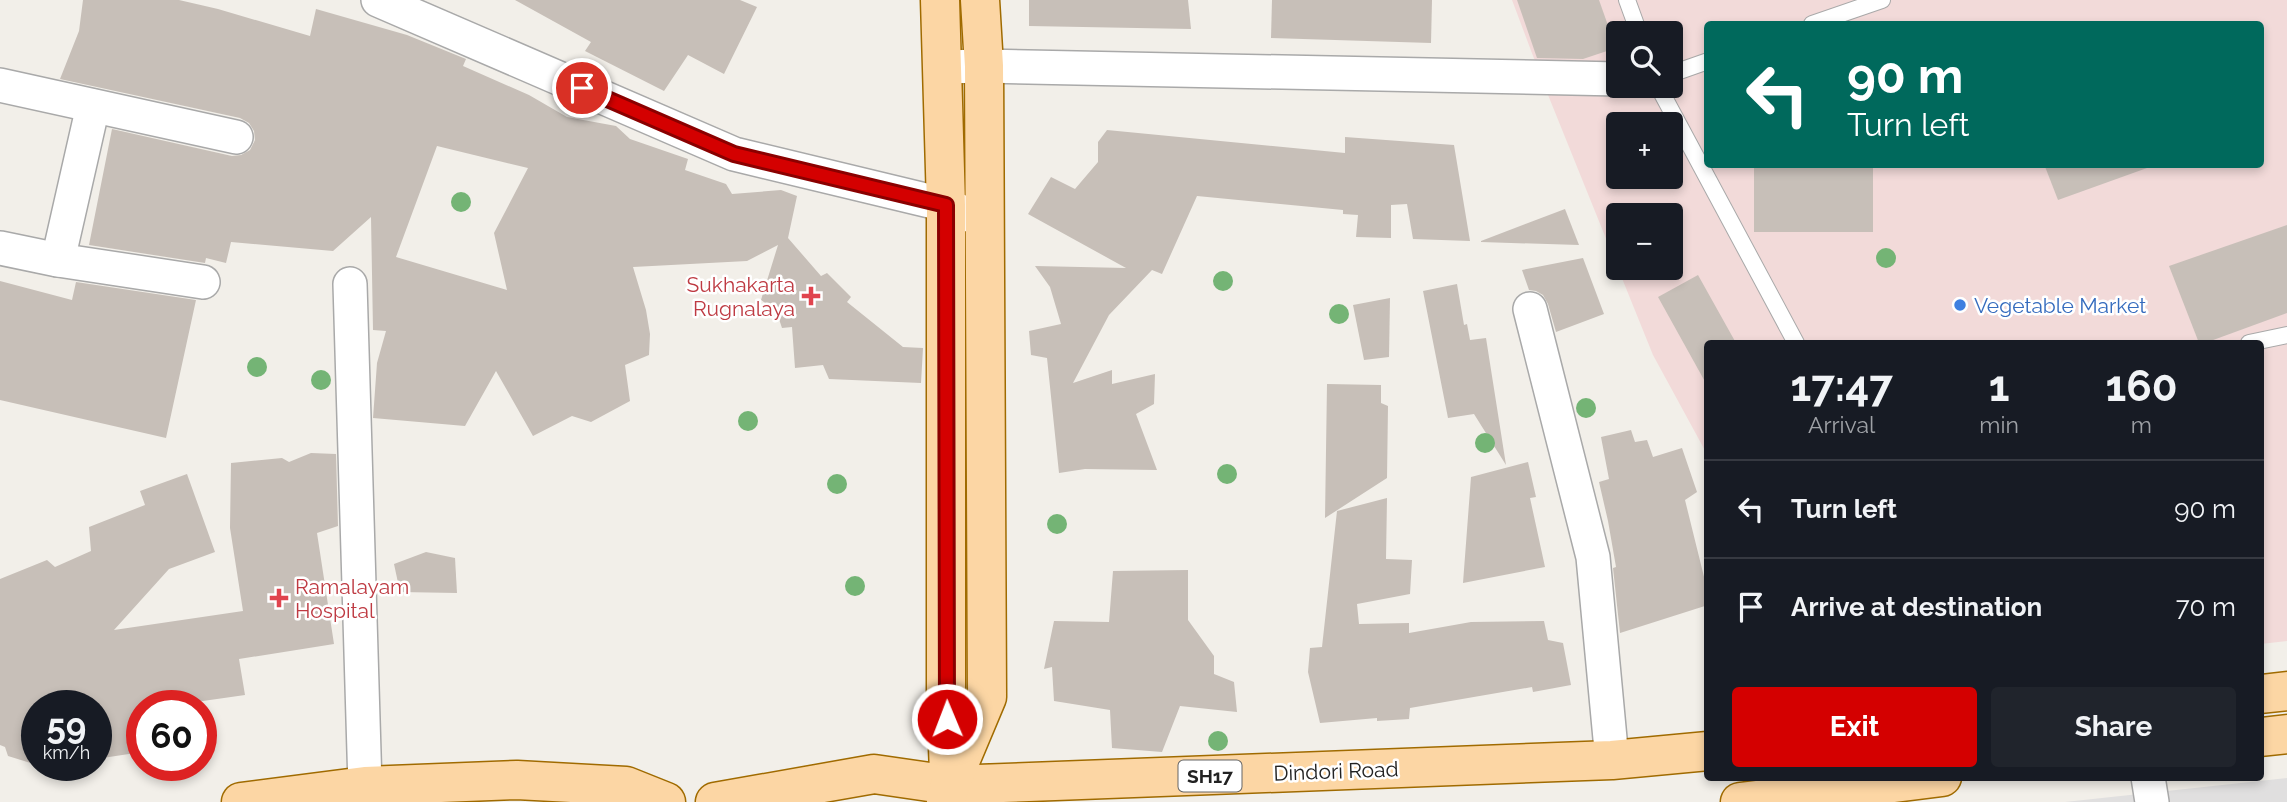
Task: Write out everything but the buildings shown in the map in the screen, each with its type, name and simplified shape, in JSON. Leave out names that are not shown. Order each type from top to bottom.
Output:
[{"type":"main road","points":[[940,0],[946,205],[948,794]]},
{"type":"main road","points":[[948,794],[987,697],[984,66],[980,0]]},
{"type":"main road","points":[[2264,694],[2287,691]]},
{"type":"main road","points":[[2264,737],[2287,734]]},
{"type":"main road","name":"Dindori Road","points":[[715,802],[874,774],[948,794],[1612,760],[1704,751]]},
{"type":"main road","points":[[241,802],[365,786],[531,781],[626,786],[666,802]]},
{"type":"main road","points":[[1740,802],[1797,799],[1916,781]]},
{"type":"street","points":[[378,0],[734,154],[946,205],[985,221]]},
{"type":"street","points":[[943,67],[1606,79]]},
{"type":"street","points":[[0,85],[236,137]]},
{"type":"street","points":[[58,260],[93,106]]},
{"type":"street","points":[[0,248],[58,260],[203,282]]},
{"type":"street","points":[[350,284],[365,786]]},
{"type":"street","points":[[1530,309],[1593,557],[1612,760]]},
{"type":"street","points":[[2149,781],[2152,802]]},
{"type":"lane","points":[[1627,0],[1635,21]]},
{"type":"lane","points":[[1821,21],[1882,0]]},
{"type":"lane","points":[[1683,70],[1704,62]]},
{"type":"lane","points":[[1664,98],[1794,340]]},
{"type":"lane","points":[[2263,340],[2287,335]]},
{"type":"shaded area","name":"Vegetable Market","points":[[1512,0],[2287,0],[2287,641],[2264,644],[2264,340],[1704,340],[1704,449],[1653,355],[1623,280],[1683,280],[1683,203],[1606,203],[1606,239]]},
{"type":"shaded area","points":[[2287,778],[2287,802],[2065,802],[2264,781]]},
{"type":"place","name":"Sukhakarta Rugnalaya","points":[[811,296]]},
{"type":"place","name":"Vegetable Market","points":[[1960,305]]},
{"type":"place","name":"Ramalayam Hospital","points":[[279,598]]},
{"type":"route","points":[[582,88],[734,154],[946,205],[947,719]]}]
